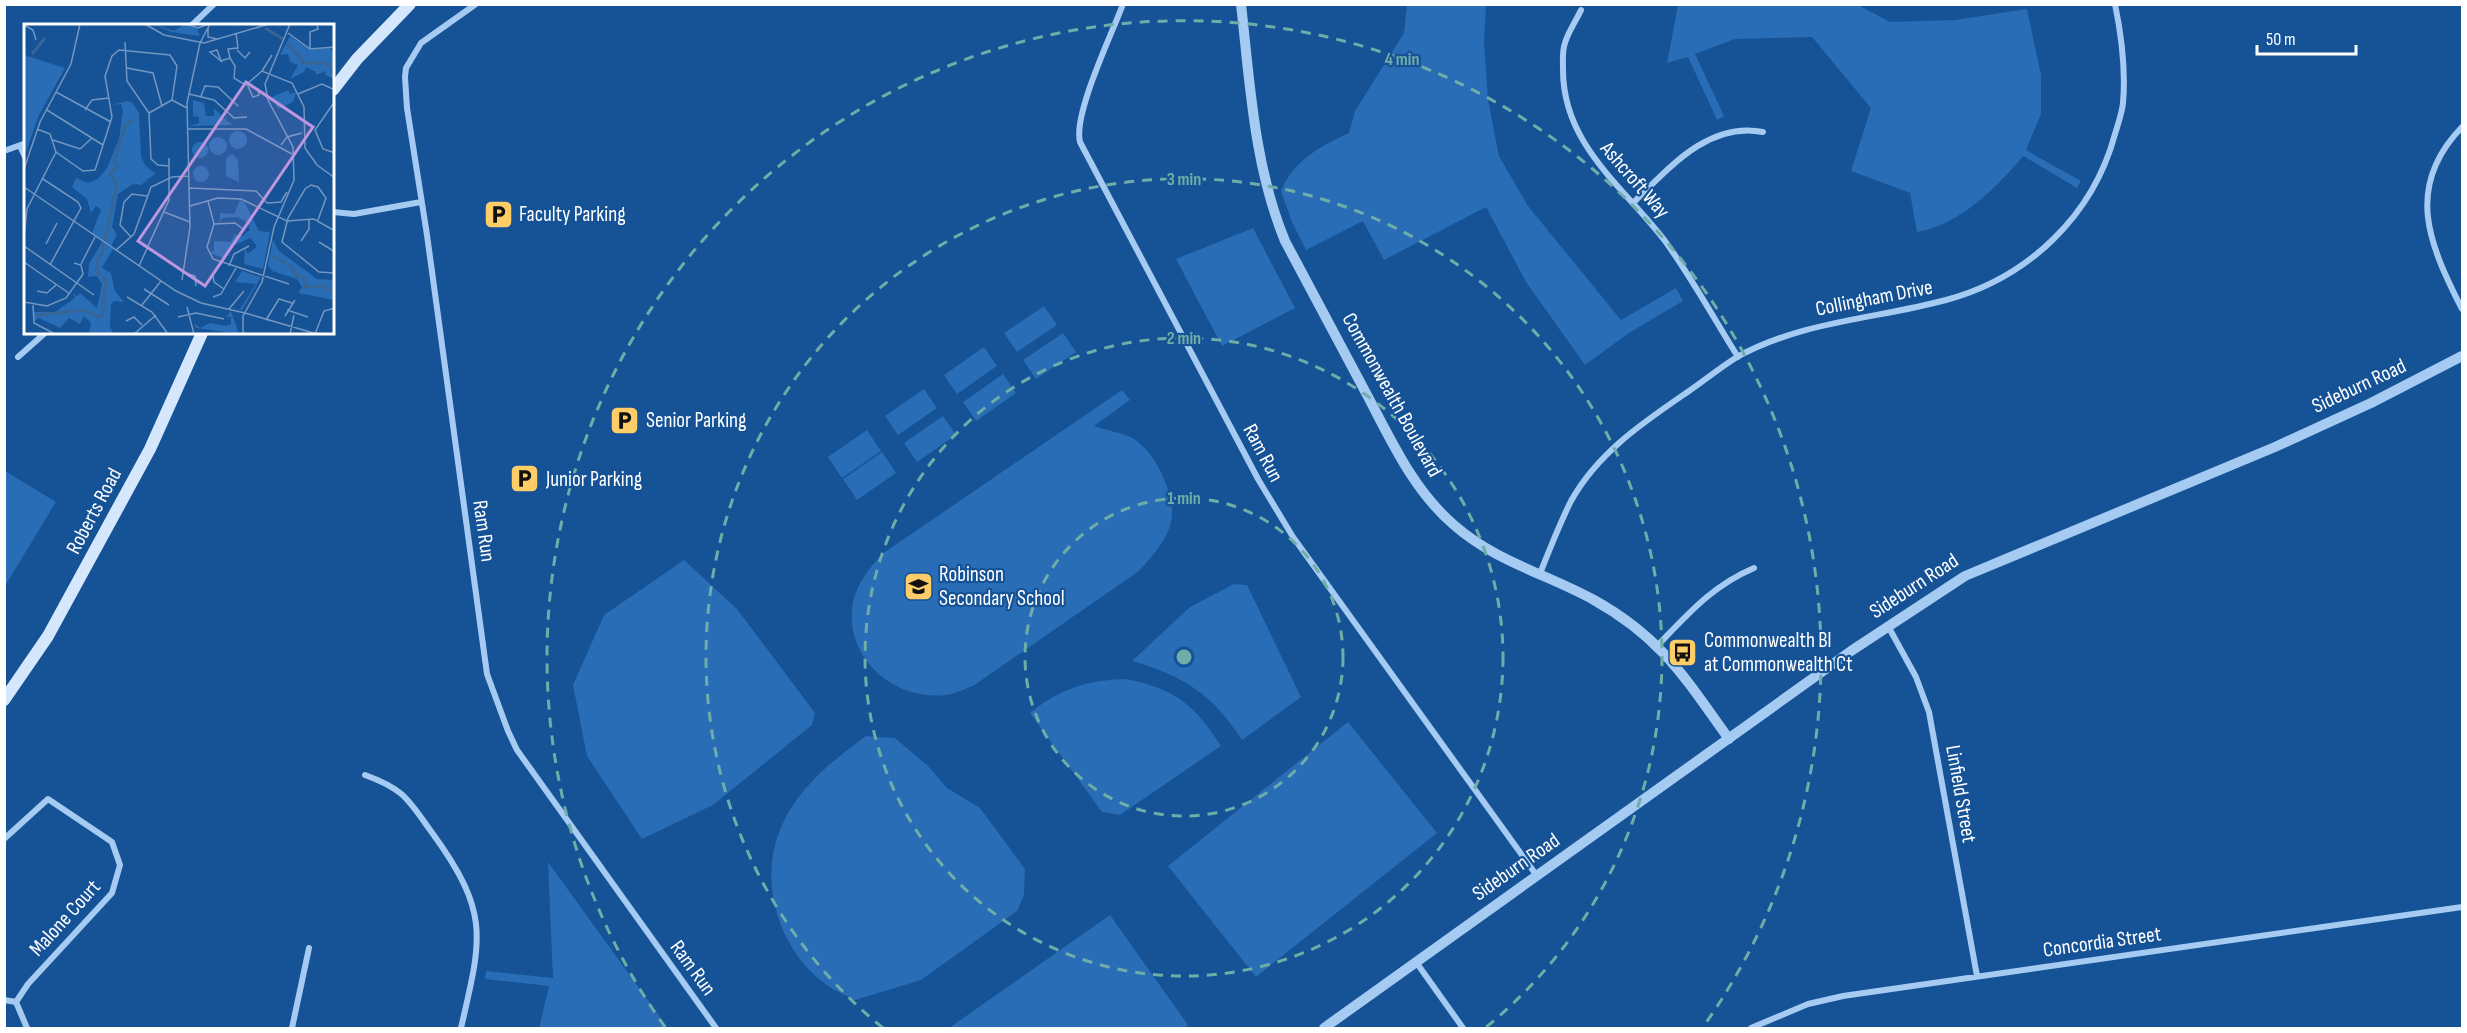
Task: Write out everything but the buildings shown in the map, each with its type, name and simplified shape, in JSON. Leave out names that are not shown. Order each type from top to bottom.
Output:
[{"type":"main road","points":[[334,89],[357,59],[410,4]]},
{"type":"main road","name":"Roberts Road","points":[[4,700],[48,636],[150,449],[202,334]]},
{"type":"street","points":[[193,24],[214,4]]},
{"type":"street","name":"Ram Run","points":[[477,4],[421,43],[406,68],[407,108],[483,652],[493,693],[518,750],[716,1029]]},
{"type":"street","name":"Ram Run","points":[[1123,4],[1082,112],[1078,134],[1080,142],[1258,479],[1293,537],[1537,876]]},
{"type":"street","name":"Commonwealth Boulevard","points":[[1241,4],[1262,176],[1270,205],[1285,240],[1417,484],[1453,525],[1480,546],[1506,562],[1601,604],[1658,645],[1676,664],[1729,739]]},
{"type":"street","name":"Collingham Drive","points":[[1539,576],[1572,500],[1597,464],[1630,431],[1738,357],[1806,328],[1947,300],[1999,280],[2034,259],[2063,231],[2087,199],[2109,158],[2123,106],[2124,50],[2115,4]]},
{"type":"street","name":"Ashcroft Way","points":[[1581,10],[1564,49],[1563,78],[1569,109],[1578,134],[1591,158],[1634,202],[1674,253],[1738,357]]},
{"type":"street","points":[[2463,127],[2438,159],[2429,186],[2426,210],[2434,251],[2463,309]]},
{"type":"street","points":[[1634,202],[1681,157],[1705,142],[1723,133],[1741,129],[1763,132]]},
{"type":"street","points":[[4,151],[23,145]]},
{"type":"street","points":[[334,212],[354,214],[421,202]]},
{"type":"street","points":[[18,357],[44,334]]},
{"type":"street","name":"Sideburn Road","points":[[1324,1029],[1888,626],[1945,588],[1986,565],[2274,447],[2371,403],[2463,356]]},
{"type":"street","points":[[1658,645],[1706,596],[1728,579],[1754,568]]},
{"type":"street","name":"Linfield Street","points":[[1888,626],[1916,677],[1929,712],[1977,976]]},
{"type":"street","points":[[365,776],[391,785],[410,801],[454,864],[472,898],[477,923],[477,946],[461,1029]]},
{"type":"street","name":"Malone Court","points":[[4,839],[48,799],[112,842],[120,865],[112,893],[28,984],[16,1002]]},
{"type":"street","name":"Concordia Street","points":[[1751,1029],[1808,1004],[1843,996],[2463,907]]},
{"type":"street","points":[[292,1029],[309,948]]},
{"type":"street","points":[[1416,962],[1463,1029]]},
{"type":"street","points":[[4,1000],[16,1002],[27,1029]]},
{"type":"shaded area","points":[[1407,5],[1486,5],[1484,43],[1488,100],[1499,156],[1528,206],[1621,320],[1676,288],[1683,301],[1629,333],[1585,365],[1526,282],[1486,207],[1384,260],[1363,221],[1306,250],[1292,222],[1281,191],[1286,180],[1300,163],[1349,133],[1355,111],[1404,33]]},
{"type":"shaded area","points":[[1678,5],[1858,5],[1890,22],[1955,20],[2027,9],[2041,75],[2041,114],[2026,150],[2081,181],[2077,188],[2023,156],[2002,180],[1963,213],[1948,222],[1917,232],[1910,193],[1851,171],[1871,108],[1812,37],[1735,39],[1695,54],[1724,116],[1717,120],[1688,57],[1667,63]]},
{"type":"shaded area","points":[[1253,228],[1295,308],[1222,346],[1176,259]]},
{"type":"shaded area","points":[[1044,306],[1057,325],[1017,352],[1004,333]]},
{"type":"shaded area","points":[[1063,333],[1076,352],[1036,379],[1023,360]]},
{"type":"shaded area","points":[[984,347],[997,366],[957,394],[944,375]]},
{"type":"shaded area","points":[[1003,374],[1016,393],[976,421],[963,402]]},
{"type":"shaded area","points":[[924,389],[937,408],[898,435],[885,416]]},
{"type":"shaded area","points":[[1122,390],[1130,400],[1094,426],[1130,437],[1147,450],[1166,483],[1172,506],[1168,532],[1160,546],[1139,571],[973,686],[946,695],[926,695],[908,691],[891,683],[876,671],[864,657],[856,641],[852,622],[853,602],[861,582],[882,554]]},
{"type":"shaded area","points":[[943,416],[956,435],[917,462],[904,443]]},
{"type":"shaded area","points":[[867,430],[881,451],[842,478],[828,457]]},
{"type":"shaded area","points":[[882,452],[896,473],[857,500],[843,479]]},
{"type":"shaded area","points":[[5,471],[56,502],[5,586]]},
{"type":"shaded area","points":[[684,560],[737,609],[815,713],[812,725],[713,805],[642,839],[587,756],[573,685],[604,615]]},
{"type":"shaded area","points":[[1234,584],[1247,585],[1301,697],[1242,740],[1219,710],[1195,689],[1167,673],[1132,661],[1190,607]]},
{"type":"shaded area","points":[[1125,679],[1157,687],[1181,700],[1202,719],[1221,746],[1120,815],[1102,812],[1030,713],[1074,687],[1099,681]]},
{"type":"shaded area","points":[[1348,722],[1437,833],[1256,977],[1168,866]]},
{"type":"shaded area","points":[[866,736],[895,738],[928,766],[947,788],[980,808],[1025,869],[1024,895],[1017,911],[921,980],[855,1000],[827,985],[810,971],[796,953],[785,934],[777,912],[772,890],[772,868],[775,846],[782,825],[798,798],[818,775]]},
{"type":"shaded area","points":[[548,862],[668,1028],[539,1028],[549,986],[485,979],[486,971],[553,978]]},
{"type":"shaded area","points":[[1110,915],[1188,1025],[1184,1028],[949,1028]]},
{"type":"place","name":"Faculty Parking","points":[[498,214]]},
{"type":"place","name":"Senior Parking","points":[[625,420]]},
{"type":"place","name":"Junior Parking","points":[[525,479]]},
{"type":"place","name":"Robinson Secondary School","points":[[918,586]]},
{"type":"place","name":"Commonwealth Bl at Commonwealth Ct","points":[[1683,652]]}]
